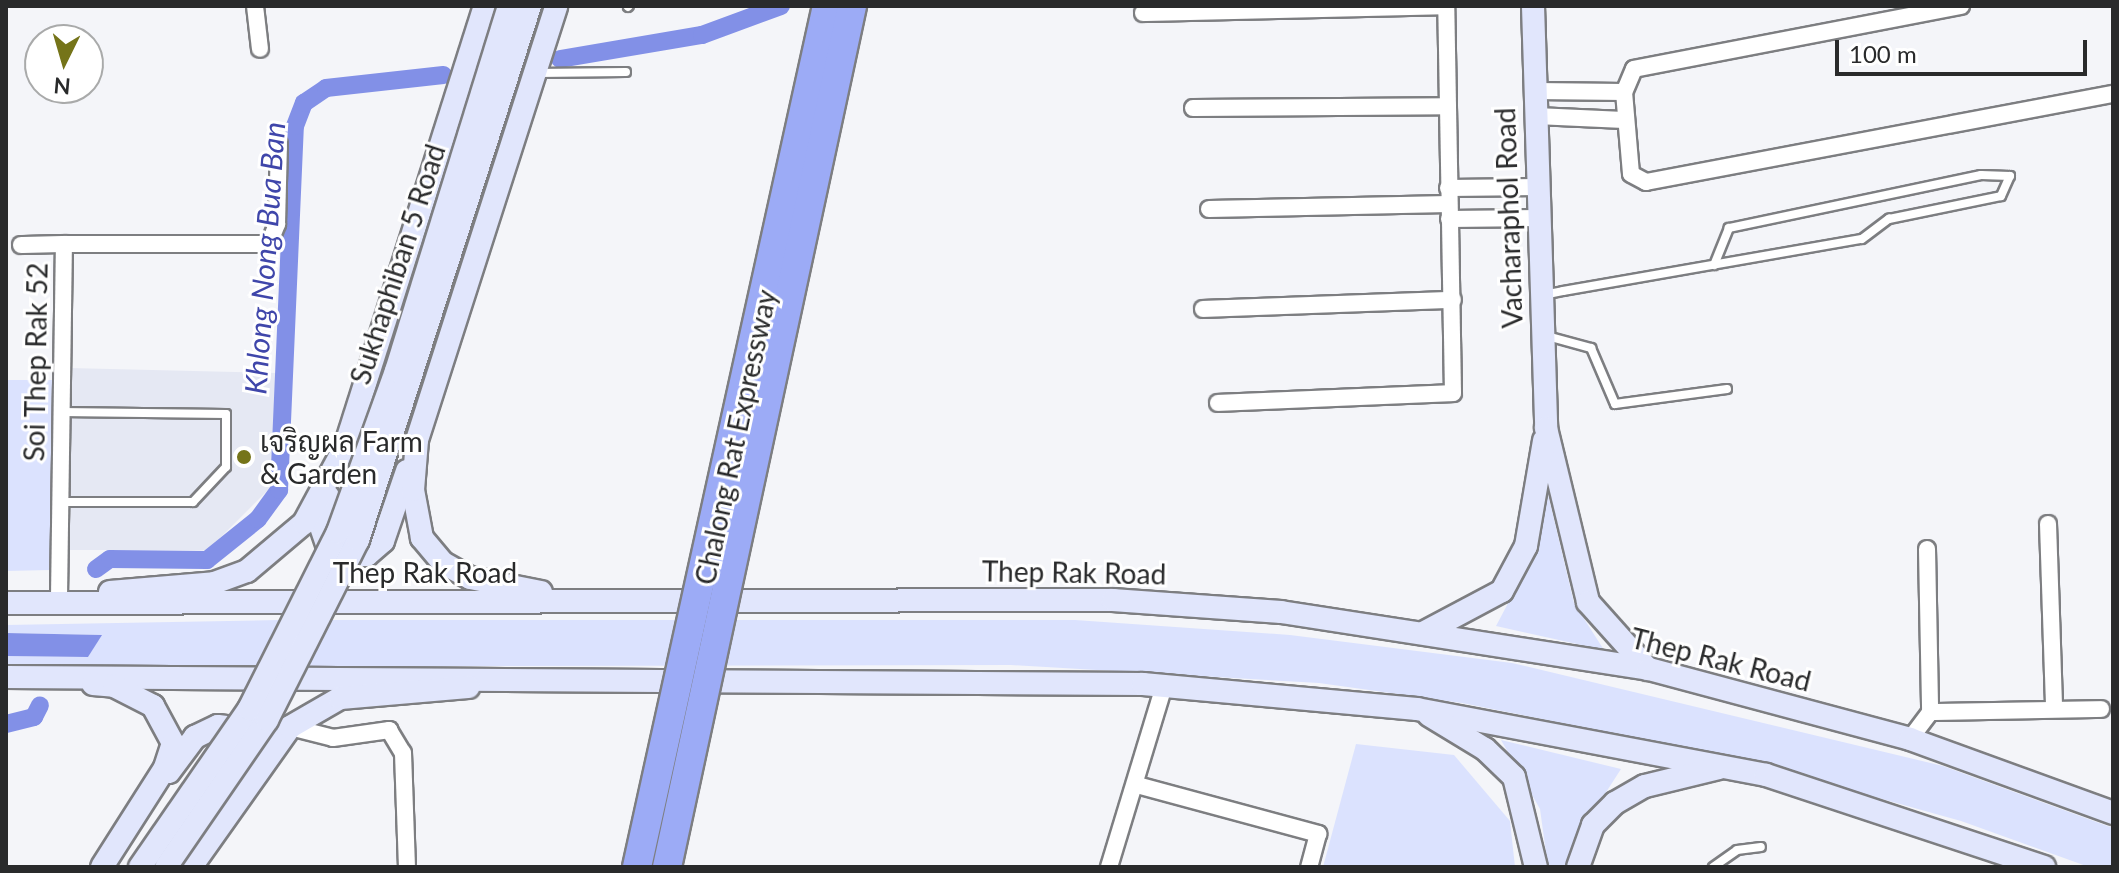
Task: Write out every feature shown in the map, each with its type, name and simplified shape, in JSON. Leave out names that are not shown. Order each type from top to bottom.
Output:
[{"type":"highway","name":"Chalong Rat Expressway","points":[[637,867],[827,6]]},
{"type":"highway","name":"Chalong Rat Expressway","points":[[667,867],[852,6]]},
{"type":"main road","name":"Sukhaphiban 5 Road","points":[[12,603],[214,583],[250,570],[304,523],[345,447],[485,6]]},
{"type":"main road","name":"Sukhaphiban 5 Road","points":[[140,867],[249,709],[338,532],[396,371],[509,6]]},
{"type":"main road","name":"Sukhaphiban 5 Road","points":[[166,867],[267,720],[358,540],[530,6]]},
{"type":"main road","points":[[345,447],[320,524],[335,551],[356,557],[383,541],[537,73],[556,6]]},
{"type":"main road","name":"Vacharaphol Road","points":[[1533,6],[1546,428],[1588,602],[1649,669]]},
{"type":"main road","name":"Vacharaphol Road","points":[[1424,633],[1478,610],[1502,591],[1526,546],[1546,428]]},
{"type":"main road","points":[[417,440],[415,517],[443,563],[470,578],[604,603]]},
{"type":"main road","name":"Thep Rak Road","points":[[12,603],[1113,600],[1281,612],[1649,669],[1910,739],[2113,813]]},
{"type":"main road","points":[[191,867],[290,727],[340,698],[598,677]]},
{"type":"main road","points":[[6,678],[598,677],[1164,686],[1417,709],[1724,767],[1961,835],[2044,867]]},
{"type":"main road","points":[[6,678],[114,686],[159,715],[173,743],[146,801]]},
{"type":"main road","points":[[1417,709],[1485,749],[1514,777],[1536,867]]},
{"type":"main road","points":[[102,867],[146,801],[195,737],[218,726],[247,728],[263,744],[257,773]]},
{"type":"main road","points":[[1578,867],[1593,825],[1615,803],[1645,786],[1724,767]]},
{"type":"street","points":[[255,6],[260,49]]},
{"type":"street","points":[[1143,13],[1446,6],[1453,300],[1450,395],[1218,403]]},
{"type":"street","points":[[1961,6],[1640,66],[1628,74],[1624,92],[1628,165],[1646,182],[2113,94]]},
{"type":"street","points":[[1535,91],[1624,92]]},
{"type":"street","points":[[1193,108],[1448,106]]},
{"type":"street","points":[[1536,116],[1624,120]]},
{"type":"street","name":"Soi Thep Rak 52","points":[[59,597],[64,244],[269,244],[277,224],[279,144]]},
{"type":"street","points":[[1209,209],[1449,204],[1538,187]]},
{"type":"street","points":[[1449,204],[1539,218]]},
{"type":"street","points":[[21,245],[64,244]]},
{"type":"street","points":[[1203,309],[1453,300]]},
{"type":"street","points":[[2048,524],[2054,709]]},
{"type":"street","points":[[1910,739],[1930,712],[1927,549]]},
{"type":"street","points":[[1109,867],[1137,785],[1164,686]]},
{"type":"street","points":[[1930,712],[2101,709]]},
{"type":"street","points":[[290,727],[333,738],[389,730],[403,753],[407,867]]},
{"type":"street","points":[[1137,785],[1318,834],[1309,867]]},
{"type":"lane","points":[[537,73],[626,72]]},
{"type":"lane","points":[[1541,295],[1714,265],[1862,239],[1889,219],[2001,196],[2010,176],[1981,175],[1729,228],[1719,238],[1714,265]]},
{"type":"lane","points":[[1542,336],[1591,348],[1615,404],[1727,389]]},
{"type":"lane","points":[[59,502],[193,502],[226,467],[226,414],[60,412]]},
{"type":"lane","points":[[1713,867],[1737,850],[1761,847]]},
{"type":"shaded area","points":[[69,368],[277,373],[271,487],[208,550],[64,550]]},
{"type":"shaded area","points":[[6,380],[52,380],[50,570],[6,571]]},
{"type":"shaded area","points":[[1548,494],[1574,603],[1604,650],[1496,626],[1533,556]]},
{"type":"shaded area","points":[[280,620],[1075,620],[1290,635],[1512,663],[1943,766],[2113,828],[2113,867],[2089,867],[1961,821],[1731,757],[1462,703],[1319,683],[1011,665],[6,667],[6,656],[88,657],[101,635],[6,633],[6,625]]},
{"type":"shaded area","points":[[1501,740],[1621,769],[1581,831],[1571,867],[1548,867],[1540,809]]},
{"type":"shaded area","points":[[1356,744],[1454,755],[1510,821],[1515,867],[1323,867]]},
{"type":"water","points":[[6,633],[102,635],[88,657],[6,656]]},
{"type":"waterway","name":"Khlong Nong Bua Ban","points":[[560,59],[702,35],[781,6]]},
{"type":"waterway","name":"Khlong Nong Bua Ban","points":[[96,569],[110,559],[207,560],[258,519],[279,490],[295,126],[304,103],[326,88],[443,75]]},
{"type":"waterway","name":"Khlong Nong Bua Ban","points":[[6,724],[34,717],[40,705]]},
{"type":"place","name":"เจริญผล Farm & Garden","points":[[244,457]]}]
